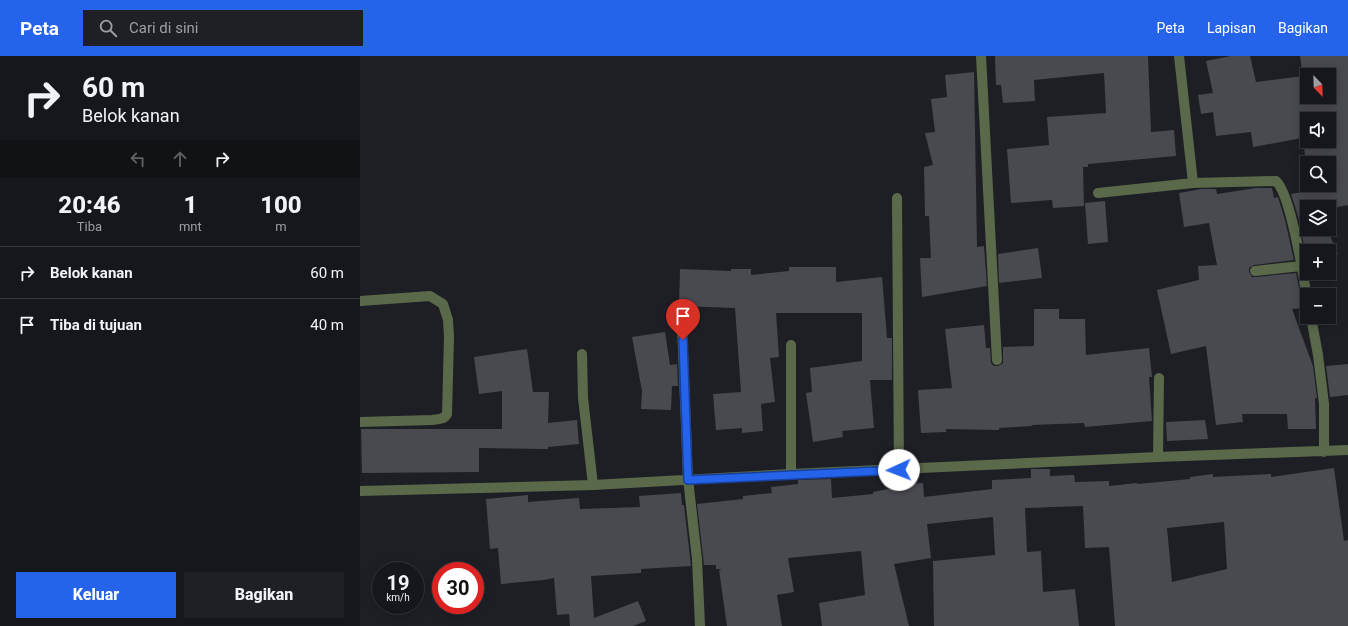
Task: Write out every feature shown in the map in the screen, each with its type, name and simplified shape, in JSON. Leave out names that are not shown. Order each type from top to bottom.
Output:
[{"type":"street","points":[[981,56],[997,360]]},
{"type":"street","points":[[1179,56],[1193,183]]},
{"type":"street","points":[[1098,193],[1193,183],[1276,181],[1284,192],[1292,221],[1300,261]]},
{"type":"street","points":[[897,198],[899,470]]},
{"type":"street","points":[[1255,271],[1300,266]]},
{"type":"street","points":[[360,301],[430,296],[443,304],[448,320],[449,337],[446,417],[432,420],[360,422]]},
{"type":"street","points":[[682,324],[688,480],[697,559],[700,626]]},
{"type":"street","points":[[1311,324],[1318,355],[1324,404],[1324,452]]},
{"type":"street","points":[[791,345],[791,474]]},
{"type":"street","points":[[582,354],[583,398],[593,485]]},
{"type":"street","points":[[1158,378],[1158,457]]},
{"type":"street","points":[[360,491],[593,485],[791,474],[1348,450]]},
{"type":"building","points":[[995,56],[1148,56],[1151,132],[1174,130],[1176,156],[1088,164],[1088,167],[1083,167],[1084,206],[1053,208],[1052,200],[1011,203],[1007,149],[1049,145],[1047,117],[1106,113],[1104,73],[1034,80],[1035,101],[1003,103],[1001,85],[996,85]]},
{"type":"building","points":[[1231,56],[1250,56],[1256,82],[1300,76],[1300,104],[1336,104],[1336,68],[1302,68],[1300,56],[1348,56],[1348,205],[1336,208],[1336,200],[1300,200],[1300,226],[1291,194],[1302,192],[1336,192],[1336,156],[1305,156],[1304,148],[1336,148],[1336,112],[1300,112],[1300,138],[1253,147],[1251,132],[1216,136],[1213,112],[1201,114],[1198,95],[1213,93],[1206,61]]},
{"type":"building","points":[[974,72],[977,247],[984,246],[987,286],[922,297],[920,258],[931,258],[929,216],[925,216],[924,167],[933,165],[925,133],[935,132],[931,99],[947,97],[945,75]]},
{"type":"building","points":[[1256,188],[1272,188],[1274,198],[1278,197],[1294,260],[1254,265],[1249,268],[1249,272],[1252,277],[1296,273],[1300,293],[1300,308],[1292,309],[1313,366],[1317,398],[1315,398],[1316,429],[1288,429],[1287,414],[1242,414],[1243,422],[1216,425],[1206,346],[1171,354],[1157,290],[1199,280],[1198,266],[1217,265],[1209,223],[1184,227],[1179,193],[1201,189],[1216,189],[1217,194]]},
{"type":"building","points":[[1105,201],[1108,242],[1088,244],[1085,203]]},
{"type":"building","points":[[1302,236],[1330,236],[1334,244],[1304,244]]},
{"type":"building","points":[[1038,248],[1042,278],[999,283],[998,254]]},
{"type":"building","points":[[789,267],[836,267],[836,282],[882,277],[887,338],[892,338],[892,380],[870,380],[874,428],[842,431],[843,437],[813,442],[806,393],[812,392],[810,368],[862,361],[862,313],[776,313],[779,357],[770,358],[775,402],[761,404],[763,431],[742,433],[742,428],[716,430],[713,394],[741,392],[735,308],[679,306],[680,269],[731,271],[731,269],[751,269],[751,275],[789,271]]},
{"type":"building","points":[[1034,309],[1059,309],[1059,319],[1085,319],[1086,355],[1149,348],[1152,377],[1149,377],[1152,421],[1085,427],[1084,423],[1032,425],[999,428],[999,430],[946,429],[946,432],[921,433],[918,390],[952,388],[945,329],[984,325],[986,348],[990,348],[991,363],[994,366],[998,366],[1003,363],[1003,347],[1034,346]]},
{"type":"building","points":[[665,332],[670,365],[677,364],[678,386],[672,386],[671,410],[641,409],[642,391],[632,337]]},
{"type":"building","points":[[527,349],[533,392],[549,392],[548,423],[577,420],[579,444],[548,447],[548,449],[479,448],[479,472],[362,473],[361,429],[502,429],[502,391],[479,394],[474,357]]},
{"type":"building","points":[[1348,364],[1348,395],[1330,397],[1326,366]]},
{"type":"building","points":[[1205,420],[1208,439],[1167,441],[1166,422]]},
{"type":"building","points":[[1334,468],[1344,541],[1348,540],[1348,626],[1115,626],[1109,547],[1085,548],[1083,506],[1025,508],[1027,552],[1041,551],[1043,592],[1075,589],[1079,626],[934,626],[933,561],[995,555],[993,517],[927,524],[931,558],[894,564],[909,626],[822,626],[819,603],[865,595],[861,551],[788,558],[794,592],[777,595],[782,626],[727,626],[719,570],[722,569],[716,569],[716,565],[704,565],[697,504],[743,499],[743,496],[772,493],[771,487],[798,484],[798,480],[831,479],[832,498],[873,494],[873,492],[903,486],[903,484],[923,483],[924,497],[992,489],[992,480],[1031,478],[1031,469],[1050,469],[1050,476],[1074,475],[1075,482],[1109,481],[1109,486],[1190,479],[1190,477],[1213,474],[1213,477],[1271,474],[1271,477]],"holes":[[[1224,522],[1227,569],[1172,582],[1167,528]]]},
{"type":"building","points":[[681,493],[682,505],[684,505],[691,566],[641,569],[641,573],[591,576],[594,618],[638,601],[646,621],[633,626],[570,626],[569,614],[557,615],[554,578],[501,584],[498,548],[490,549],[486,499],[528,495],[528,502],[579,498],[580,509],[640,507],[639,496]]},
{"type":"route","points":[[683,340],[688,480],[899,470]]}]
